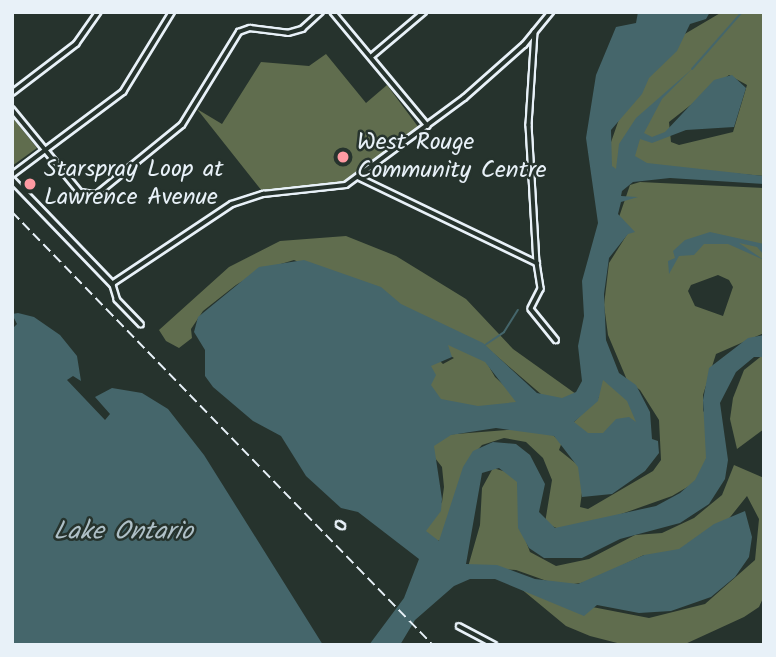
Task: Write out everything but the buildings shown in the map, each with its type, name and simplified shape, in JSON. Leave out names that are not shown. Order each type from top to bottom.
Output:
[{"type":"street","points":[[12,93],[76,44],[98,12]]},
{"type":"street","points":[[141,325],[117,300],[112,284],[12,178],[122,92],[172,12]]},
{"type":"street","points":[[12,109],[80,192],[97,194],[182,125],[239,32],[250,28],[288,33],[302,29],[321,12]]},
{"type":"street","points":[[333,12],[428,126]]},
{"type":"street","points":[[372,56],[424,12]]},
{"type":"street","points":[[112,284],[232,204],[263,194],[327,190],[358,177],[428,126],[536,32],[551,12]]},
{"type":"street","points":[[536,32],[529,125],[541,289],[531,309],[556,340]]},
{"type":"street","points":[[358,177],[537,263]]},
{"type":"street","points":[[459,626],[494,645]]},
{"type":"green space","points":[[722,12],[764,12],[764,176],[640,165],[631,159],[643,127],[619,171],[612,176],[610,145],[625,102],[683,35]],"holes":[[[729,75],[747,85],[733,132],[679,145],[671,142],[669,122]]]},
{"type":"green space","points":[[326,54],[366,103],[387,85],[419,128],[356,176],[337,185],[262,191],[197,109],[222,124],[261,62],[309,66]]},
{"type":"green space","points":[[12,117],[37,148],[12,166]]},
{"type":"green space","points":[[640,182],[764,188],[764,333],[716,354],[703,395],[703,410],[715,439],[696,482],[672,496],[596,523],[561,530],[545,523],[552,480],[543,458],[526,442],[504,438],[482,445],[474,454],[444,542],[425,537],[420,532],[442,502],[444,487],[442,467],[428,449],[443,435],[519,429],[551,434],[562,442],[559,450],[579,466],[584,478],[580,507],[588,509],[653,471],[661,460],[659,420],[640,390],[627,380],[608,335],[604,305],[609,263],[628,233],[619,217],[630,185]],"holes":[[[718,275],[729,280],[733,287],[723,316],[695,306],[688,291],[691,285]]]},
{"type":"green space","points":[[346,236],[396,256],[466,299],[513,349],[576,394],[563,403],[549,401],[484,345],[294,260],[261,270],[236,285],[203,311],[191,329],[192,338],[179,348],[166,341],[159,330],[229,267],[280,241]]},
{"type":"green space","points":[[396,325],[447,340],[484,358],[495,377],[524,404],[463,411],[405,393],[437,358],[443,364],[454,358]]},
{"type":"green space","points":[[764,354],[764,429],[737,449],[730,419],[733,398],[744,370]]},
{"type":"green space","points":[[598,366],[628,397],[642,425],[610,457],[573,423],[599,397]]},
{"type":"green space","points":[[734,465],[764,478],[764,596],[759,607],[744,617],[683,645],[625,645],[590,636],[566,626],[514,583],[582,605],[649,618],[705,604],[755,560],[759,519],[747,496],[727,521],[672,555],[644,555],[587,582],[561,586],[516,570],[468,567],[480,525],[482,488],[493,468],[517,475],[521,528],[530,552],[556,566],[589,559],[635,535],[662,533],[694,518],[722,495]]},
{"type":"water","points":[[638,12],[710,12],[706,19],[690,24],[677,51],[649,78],[642,94],[611,130],[612,166],[616,169],[619,144],[636,118],[692,69],[662,99],[644,133],[652,137],[665,132],[714,80],[732,75],[746,88],[734,127],[686,130],[652,143],[640,139],[635,156],[647,163],[764,176],[764,184],[670,178],[633,182],[622,191],[621,196],[638,197],[621,202],[618,214],[635,232],[628,234],[609,258],[604,294],[606,340],[619,373],[636,385],[650,412],[652,439],[658,441],[659,453],[645,471],[612,494],[582,497],[578,467],[554,436],[496,428],[451,435],[434,446],[442,499],[441,511],[426,531],[439,541],[463,467],[473,451],[493,442],[516,444],[530,455],[545,484],[539,512],[555,528],[656,506],[680,493],[695,480],[706,458],[703,400],[709,368],[748,338],[764,335],[764,357],[754,357],[736,372],[720,403],[728,460],[725,479],[709,504],[680,523],[620,539],[582,558],[544,558],[529,548],[518,528],[517,482],[499,468],[482,473],[466,564],[497,565],[535,579],[578,584],[644,555],[679,549],[714,524],[745,511],[752,537],[749,557],[735,577],[711,597],[671,611],[639,613],[597,605],[584,616],[495,579],[470,579],[454,586],[415,620],[400,645],[369,645],[404,598],[419,559],[358,512],[341,508],[306,476],[281,436],[253,421],[213,387],[205,376],[205,350],[194,332],[198,317],[259,267],[304,260],[381,287],[401,304],[483,343],[537,393],[562,398],[576,392],[582,381],[578,346],[584,316],[582,281],[598,223],[586,138],[596,75],[616,27],[636,23]],"holes":[[[448,345],[485,362],[516,402],[478,406],[441,399],[431,385],[436,375],[431,366],[452,357]],[[603,380],[627,401],[636,422],[629,417],[616,419],[603,433],[588,433],[574,422],[598,401]]]},
{"type":"water","points":[[710,232],[764,244],[764,255],[757,247],[739,243],[764,260],[728,244],[704,244],[694,255],[679,256],[669,274],[668,261],[675,258],[673,251],[685,240]]},
{"type":"water","name":"Lake Ontario","points":[[12,314],[34,317],[60,335],[77,356],[81,381],[73,376],[67,380],[105,420],[110,414],[95,397],[112,388],[142,393],[168,409],[204,455],[323,645],[12,645],[12,329],[17,324]]},
{"type":"waterway","points":[[692,69],[742,12]]},
{"type":"waterway","points":[[485,345],[504,332],[518,310]]},
{"type":"railway","points":[[12,212],[433,645]]},
{"type":"place","name":"West Rouge Community Centre","points":[[343,157]]},
{"type":"place","name":"Starspray Loop at Lawrence Avenue","points":[[30,184]]}]
